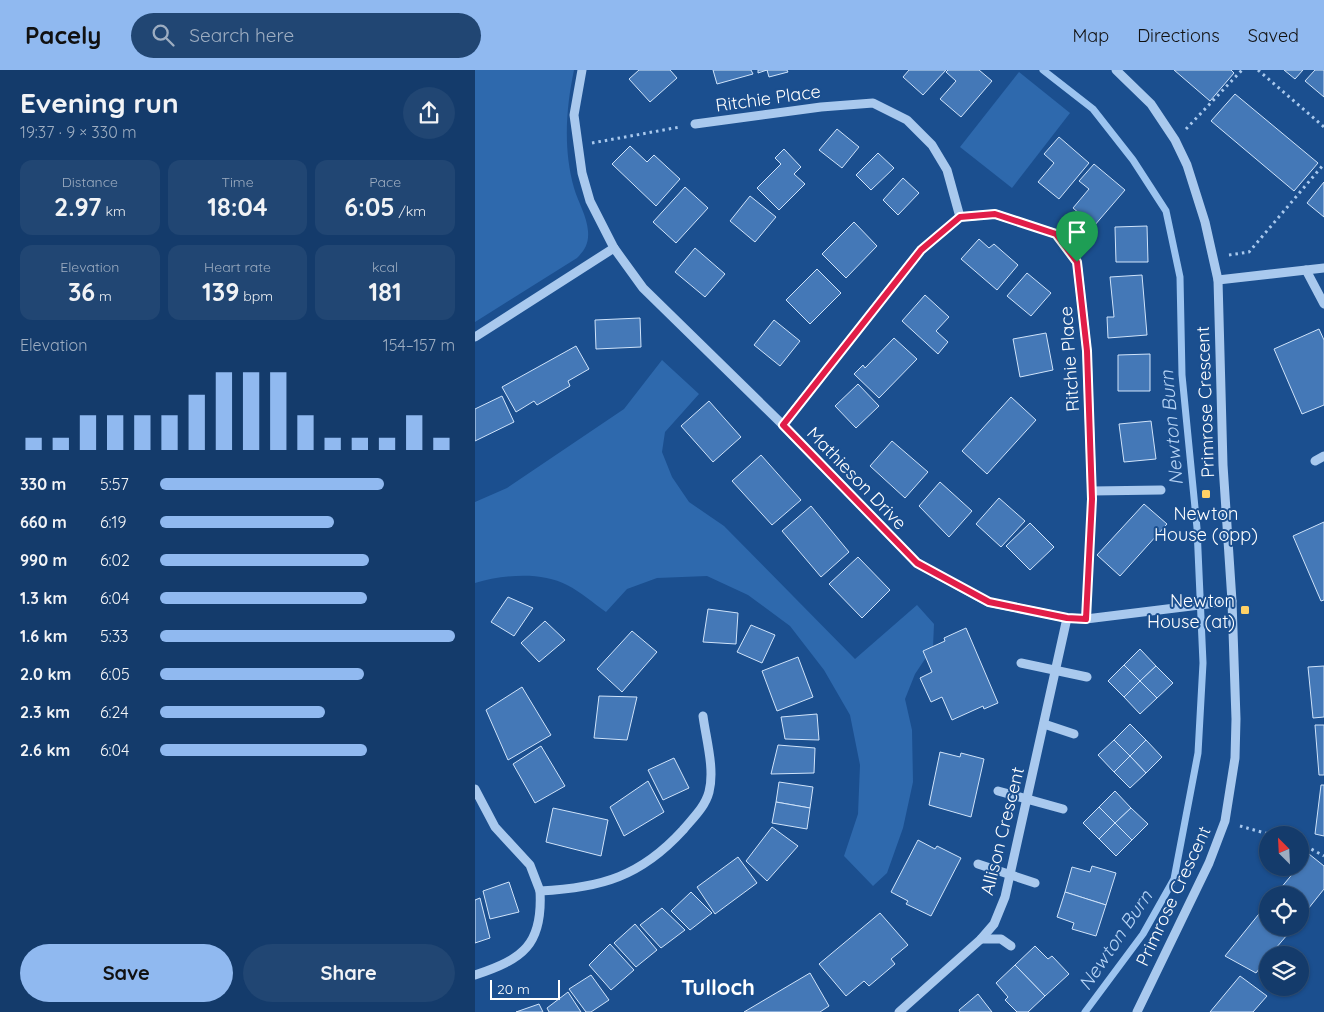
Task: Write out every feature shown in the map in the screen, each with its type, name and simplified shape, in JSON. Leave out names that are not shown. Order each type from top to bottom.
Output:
[{"type":"street","name":"Mathieson Drive","points":[[582,70],[574,115],[577,146],[590,201],[614,248],[643,288],[783,425],[917,563],[989,602],[1067,618],[1086,619],[1232,601]]},
{"type":"street","name":"Primrose Crescent","points":[[1115,70],[1151,104],[1175,140],[1187,165],[1218,280],[1223,465],[1232,601],[1236,719],[1235,758],[1225,821],[1205,870],[1137,1012]]},
{"type":"street","name":"Ritchie Place","points":[[695,124],[821,107],[873,103],[907,120],[932,145],[947,170],[960,217],[995,214],[1056,234],[1077,262],[1087,351],[1092,495]]},
{"type":"street","points":[[783,425],[921,250],[960,217]]},
{"type":"street","points":[[475,337],[614,248]]},
{"type":"street","points":[[1218,280],[1324,268]]},
{"type":"street","points":[[1307,270],[1324,304]]},
{"type":"street","points":[[1315,461],[1324,456]]},
{"type":"street","points":[[1092,495],[1161,490]]},
{"type":"street","name":"Allison Crescent","points":[[899,1012],[981,939],[994,924],[1005,897],[1057,670],[1067,618]]},
{"type":"street","points":[[1021,663],[1087,678]]},
{"type":"street","points":[[540,891],[585,886],[627,875],[673,841],[699,812],[709,794],[711,779],[703,716]]},
{"type":"street","points":[[1044,724],[1074,734]]},
{"type":"street","points":[[475,789],[495,827],[530,865],[540,891],[541,914],[534,938],[521,953],[506,964],[475,974]]},
{"type":"street","points":[[998,791],[1063,809]]},
{"type":"street","points":[[978,864],[1035,883]]},
{"type":"street","points":[[981,939],[1001,939],[1011,946]]},
{"type":"path","points":[[1175,140],[1242,70]]},
{"type":"path","points":[[1258,70],[1324,127]]},
{"type":"path","points":[[577,146],[695,124]]},
{"type":"path","points":[[1213,258],[1249,252],[1324,164]]},
{"type":"path","points":[[1086,619],[1092,495]]},
{"type":"path","points":[[1225,821],[1259,831]]},
{"type":"path","points":[[1309,848],[1324,856]]},
{"type":"shaded area","points":[[475,70],[574,70],[569,99],[568,158],[574,188],[586,220],[588,239],[586,246],[577,258],[475,322]]},
{"type":"shaded area","points":[[1019,72],[1070,113],[1012,188],[960,147]]},
{"type":"shaded area","points":[[662,360],[699,394],[665,432],[662,452],[672,477],[689,502],[724,526],[855,659],[917,605],[934,624],[933,647],[915,674],[905,699],[912,730],[913,782],[903,828],[887,873],[873,886],[844,856],[858,814],[860,765],[850,715],[824,670],[790,626],[748,595],[707,576],[657,578],[627,589],[606,612],[572,588],[545,578],[509,576],[475,583],[475,502],[507,488],[624,409]]},
{"type":"building","points":[[639,70],[670,70],[677,78],[650,102],[629,79]]},
{"type":"building","points":[[713,70],[751,70],[753,74],[717,84]]},
{"type":"building","points":[[767,70],[787,70],[788,72],[769,77]]},
{"type":"building","points":[[909,70],[946,70],[923,95],[903,77]]},
{"type":"building","points":[[948,70],[979,70],[992,81],[961,117],[940,99],[956,81],[946,72]]},
{"type":"building","points":[[1174,70],[1231,70],[1234,73],[1210,101]]},
{"type":"building","points":[[1284,70],[1303,70],[1295,79]]},
{"type":"building","points":[[1315,70],[1324,70],[1324,97],[1305,81]]},
{"type":"building","points":[[1235,94],[1318,163],[1294,191],[1211,121]]},
{"type":"building","points":[[837,129],[859,147],[842,168],[819,150]]},
{"type":"building","points":[[1059,137],[1089,163],[1059,199],[1038,182],[1054,163],[1044,154]]},
{"type":"building","points":[[630,146],[647,162],[654,155],[680,179],[656,206],[612,164]]},
{"type":"building","points":[[784,149],[801,167],[794,174],[805,184],[779,210],[757,188],[781,164],[775,158]]},
{"type":"building","points":[[878,153],[894,168],[871,190],[856,175]]},
{"type":"building","points":[[1094,164],[1125,190],[1094,226],[1073,208],[1089,189],[1079,181]]},
{"type":"building","points":[[903,178],[919,193],[898,215],[883,200]]},
{"type":"building","points":[[1324,182],[1324,217],[1307,203]]},
{"type":"building","points":[[685,187],[708,208],[676,243],[653,222]]},
{"type":"building","points":[[750,196],[776,217],[755,242],[730,221]]},
{"type":"building","points":[[854,222],[877,246],[846,278],[822,254]]},
{"type":"building","points":[[1147,226],[1148,262],[1116,262],[1115,227]]},
{"type":"building","points":[[979,239],[989,248],[994,244],[1018,265],[997,290],[961,259]]},
{"type":"building","points":[[695,248],[725,274],[705,297],[675,272]]},
{"type":"building","points":[[817,269],[841,293],[810,324],[786,300]]},
{"type":"building","points":[[1027,273],[1051,293],[1031,316],[1007,296]]},
{"type":"building","points":[[1142,275],[1147,335],[1108,338],[1107,317],[1114,317],[1110,277]]},
{"type":"building","points":[[925,295],[949,317],[936,331],[948,342],[938,354],[902,321]]},
{"type":"building","points":[[640,318],[641,347],[596,349],[595,320]]},
{"type":"building","points":[[774,320],[800,341],[780,366],[754,345]]},
{"type":"building","points":[[1319,329],[1324,340],[1324,405],[1302,414],[1274,349]]},
{"type":"building","points":[[1046,333],[1053,370],[1020,377],[1013,339]]},
{"type":"building","points":[[894,338],[917,359],[879,398],[854,374],[863,365],[865,368]]},
{"type":"building","points":[[576,346],[589,369],[568,381],[570,386],[537,405],[534,401],[516,412],[502,387]]},
{"type":"building","points":[[1150,354],[1150,391],[1118,391],[1118,355]]},
{"type":"building","points":[[858,384],[879,406],[856,428],[835,406]]},
{"type":"building","points":[[502,396],[514,422],[475,441],[475,409]]},
{"type":"building","points":[[1011,397],[1036,420],[987,474],[962,451]]},
{"type":"building","points":[[709,401],[741,437],[713,462],[681,426]]},
{"type":"building","points":[[1151,421],[1156,459],[1124,462],[1119,424]]},
{"type":"building","points":[[892,441],[928,472],[905,498],[870,466]]},
{"type":"building","points":[[761,455],[801,500],[772,525],[732,481]]},
{"type":"building","points":[[940,482],[972,511],[949,537],[919,506]]},
{"type":"building","points":[[999,498],[1025,521],[1001,547],[976,524]]},
{"type":"building","points":[[1144,504],[1167,524],[1120,576],[1097,555]]},
{"type":"building","points":[[811,506],[849,552],[821,577],[782,531]]},
{"type":"building","points":[[1324,522],[1324,600],[1321,601],[1293,536]]},
{"type":"building","points":[[1030,523],[1054,547],[1030,570],[1006,546]]},
{"type":"building","points":[[858,557],[890,590],[862,618],[829,584]]},
{"type":"building","points":[[508,597],[533,608],[514,636],[491,622]]},
{"type":"building","points":[[708,609],[738,613],[736,644],[703,642]]},
{"type":"building","points":[[545,621],[565,640],[539,662],[521,643]]},
{"type":"building","points":[[751,625],[775,635],[762,663],[737,652]]},
{"type":"building","points":[[966,628],[998,703],[984,709],[983,706],[952,720],[942,697],[931,702],[920,678],[932,672],[923,651],[945,641],[944,638]]},
{"type":"building","points":[[632,631],[657,652],[622,692],[597,669]]},
{"type":"building","points":[[1140,649],[1156,666],[1140,681],[1124,665]]},
{"type":"building","points":[[798,657],[813,697],[777,711],[762,671]]},
{"type":"building","points":[[1124,665],[1140,681],[1124,697],[1108,681]]},
{"type":"building","points":[[1156,666],[1173,683],[1157,698],[1140,681]]},
{"type":"building","points":[[1324,666],[1324,717],[1313,718],[1308,667]]},
{"type":"building","points":[[1140,681],[1157,698],[1140,714],[1124,697]]},
{"type":"building","points":[[522,687],[551,735],[508,760],[486,710]]},
{"type":"building","points":[[599,696],[637,697],[627,740],[594,738]]},
{"type":"building","points":[[817,714],[819,740],[785,739],[781,717]]},
{"type":"building","points":[[1130,724],[1146,740],[1130,756],[1114,740]]},
{"type":"building","points":[[1315,725],[1324,725],[1324,775],[1319,775]]},
{"type":"building","points":[[1114,740],[1130,756],[1114,772],[1098,755]]},
{"type":"building","points":[[1146,740],[1162,757],[1146,773],[1130,756]]},
{"type":"building","points":[[778,745],[815,748],[814,773],[771,774]]},
{"type":"building","points":[[541,746],[565,786],[535,803],[513,764]]},
{"type":"building","points":[[940,752],[960,757],[961,753],[984,759],[971,817],[929,805]]},
{"type":"building","points":[[1130,756],[1146,773],[1130,788],[1114,772]]},
{"type":"building","points":[[674,758],[689,788],[663,800],[648,770]]},
{"type":"building","points":[[648,781],[664,812],[624,836],[610,807]]},
{"type":"building","points":[[779,782],[813,787],[810,808],[776,802]]},
{"type":"building","points":[[1321,785],[1324,785],[1324,836],[1315,834]]},
{"type":"building","points":[[1115,791],[1131,808],[1115,823],[1099,807]]},
{"type":"building","points":[[776,802],[810,808],[807,829],[772,823]]},
{"type":"building","points":[[1099,807],[1115,823],[1099,839],[1083,823]]},
{"type":"building","points":[[553,808],[608,820],[601,856],[546,842]]},
{"type":"building","points":[[1131,808],[1148,824],[1132,840],[1115,823]]},
{"type":"building","points":[[1115,823],[1132,840],[1116,856],[1099,839]]},
{"type":"building","points":[[772,827],[798,846],[767,881],[746,861]]},
{"type":"building","points":[[918,840],[935,849],[937,846],[961,858],[931,916],[906,904],[908,901],[891,892]]},
{"type":"building","points":[[1309,854],[1324,866],[1324,889],[1309,908],[1309,886],[1282,886],[1291,876],[1309,876]]},
{"type":"building","points":[[738,857],[757,883],[715,914],[697,887]]},
{"type":"building","points":[[1092,866],[1116,873],[1106,905],[1065,892],[1072,867],[1090,872]]},
{"type":"building","points":[[509,882],[519,912],[490,919],[483,891]]},
{"type":"building","points":[[691,892],[712,913],[690,930],[671,911]]},
{"type":"building","points":[[1065,892],[1106,905],[1096,936],[1072,929],[1074,923],[1057,917]]},
{"type":"building","points":[[480,898],[490,938],[475,943],[475,900]]},
{"type":"building","points":[[662,908],[685,930],[661,948],[640,925]]},
{"type":"building","points":[[880,913],[908,945],[891,959],[895,964],[869,986],[864,981],[846,996],[819,964]]},
{"type":"building","points":[[1259,914],[1259,936],[1286,936],[1278,946],[1259,946],[1259,969],[1256,973],[1225,956]]},
{"type":"building","points":[[635,924],[657,950],[636,967],[614,943]]},
{"type":"building","points":[[610,944],[634,970],[611,990],[589,965]]},
{"type":"building","points":[[1035,946],[1048,959],[1052,956],[1069,974],[1045,996],[1015,965]]},
{"type":"building","points":[[1015,965],[1045,996],[1028,1012],[1017,1012],[1005,1000],[1008,997],[996,983]]},
{"type":"building","points":[[810,973],[829,1006],[820,1012],[744,1012]]},
{"type":"building","points":[[591,975],[609,1000],[591,1012],[586,1012],[569,989]]},
{"type":"building","points":[[1240,976],[1259,990],[1259,996],[1267,996],[1253,1012],[1210,1012]]},
{"type":"building","points":[[568,992],[581,1012],[549,1012],[547,1008]]},
{"type":"building","points":[[978,994],[992,1012],[960,1012],[959,1010]]},
{"type":"building","points":[[539,1004],[543,1012],[516,1012]]},
{"type":"waterway","name":"Newton Burn","points":[[1043,70],[1093,109],[1133,160],[1166,211],[1180,277],[1182,375],[1197,528],[1203,663],[1198,753],[1174,879],[1143,934],[1085,1012]]},
{"type":"place","name":"Newton House (opp)","points":[[1206,494]]},
{"type":"place","name":"Newton House (at)","points":[[1245,610]]},
{"type":"district","name":"Tulloch","points":[[718,987]]},
{"type":"route","points":[[995,214],[1056,234],[1077,262],[1087,351],[1092,499],[1086,619],[1067,618],[989,602],[917,563],[783,425],[921,250],[960,217],[995,214]]}]
